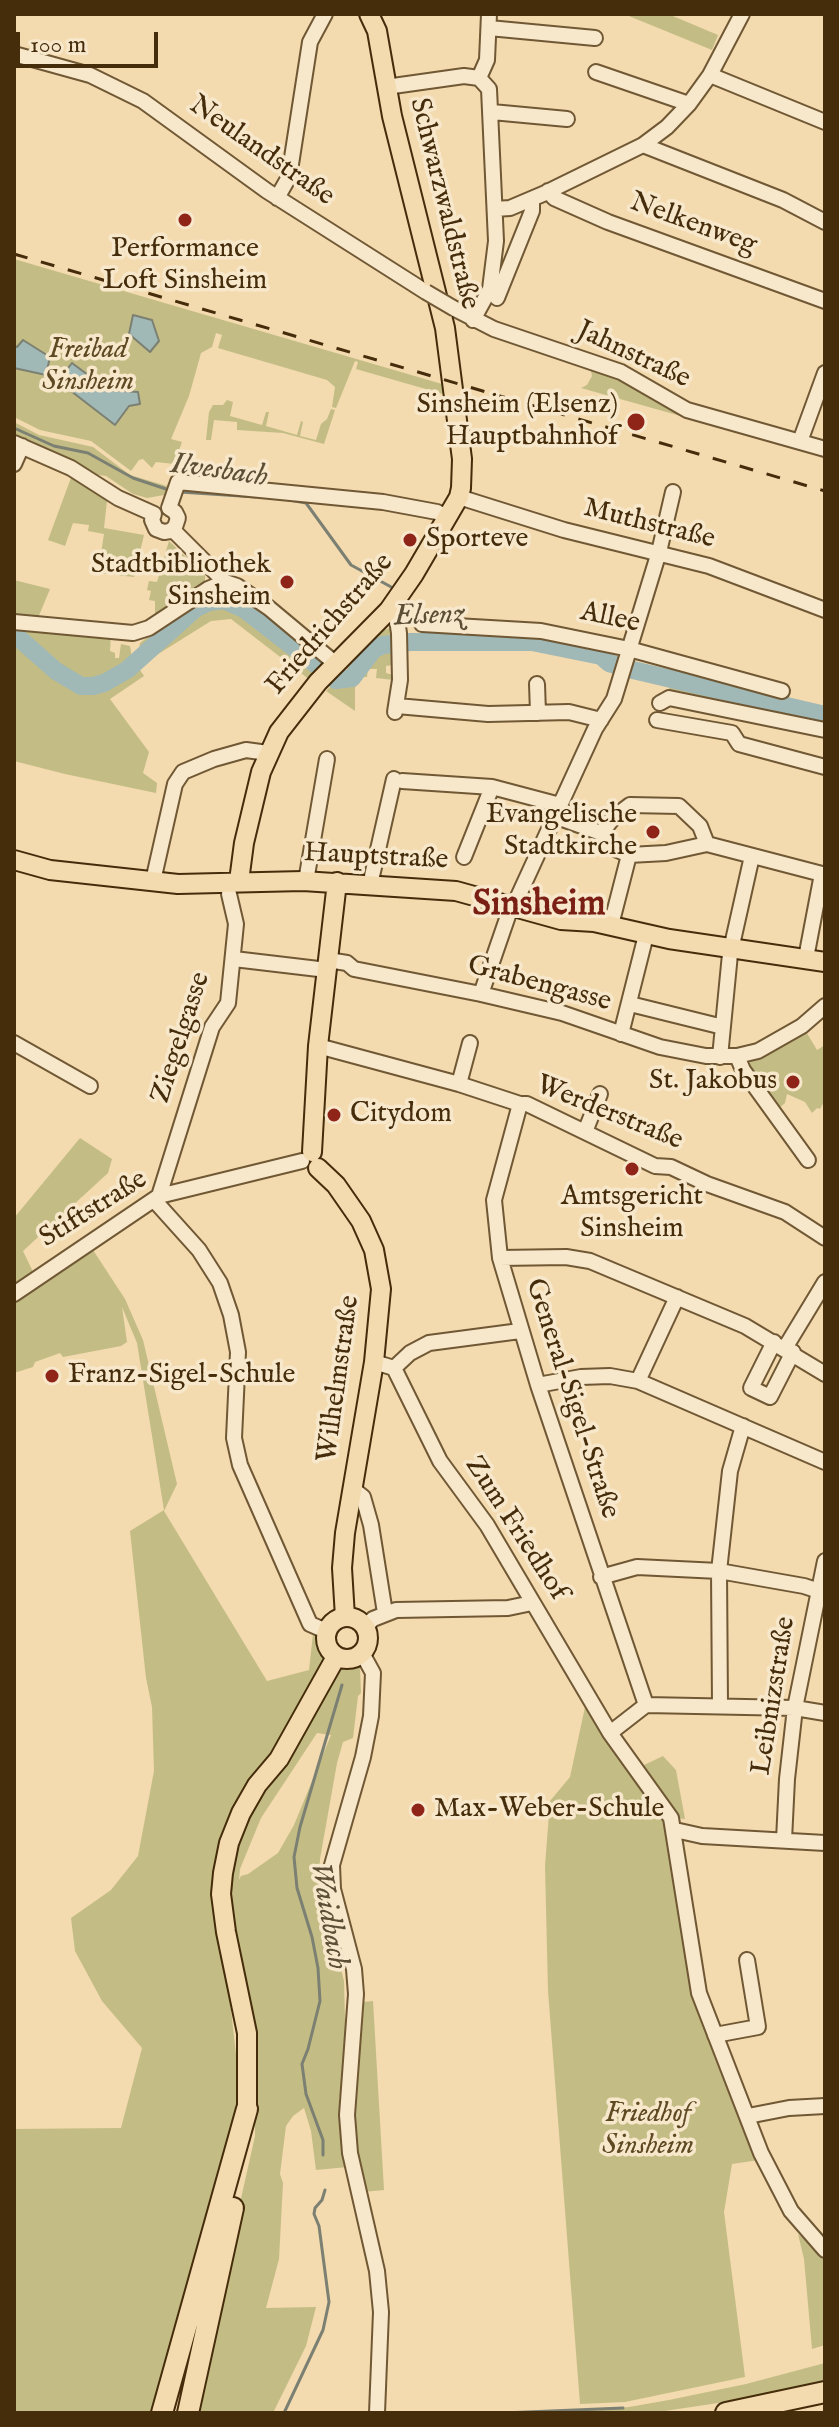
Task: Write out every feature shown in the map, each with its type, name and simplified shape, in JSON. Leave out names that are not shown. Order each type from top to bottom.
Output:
[{"type":"highway","points":[[162,2413],[247,2109]]},
{"type":"highway","points":[[188,2413],[243,2164],[247,2109]]},
{"type":"highway","points":[[726,2413],[825,2392]]},
{"type":"main road","name":"Schwarzwaldstraße","points":[[369,14],[377,31],[386,87],[445,328],[455,409]]},
{"type":"main road","name":"Friedrichstraße","points":[[234,888],[268,753],[284,724],[328,672],[389,610],[459,497],[462,459],[455,409]]},
{"type":"main road","points":[[203,883],[224,871],[244,843]]},
{"type":"main road","name":"Hauptstraße","points":[[14,860],[50,870],[234,888],[306,881],[456,891],[561,920],[611,925],[646,935],[825,962]]},
{"type":"main road","points":[[311,1161],[318,1046],[337,882]]},
{"type":"main road","name":"Wilhelmstraße","points":[[311,1161],[336,1185],[351,1206],[374,1250],[381,1289],[374,1362],[342,1568],[345,1617]]},
{"type":"main road","points":[[345,1617],[354,1618],[365,1627],[368,1638],[362,1653],[351,1659],[336,1657],[326,1644],[326,1631],[333,1621],[345,1617]]},
{"type":"main road","points":[[247,2109],[247,2033],[226,1932],[221,1894],[223,1873],[229,1843],[241,1813],[257,1785],[279,1759],[336,1657]]},
{"type":"street","points":[[277,198],[289,177],[310,42],[325,14]]},
{"type":"street","points":[[495,209],[510,208],[532,199],[643,145],[667,127],[710,75],[742,14]]},
{"type":"street","points":[[479,78],[487,60],[489,21],[595,38]]},
{"type":"street","name":"Neulandstraße","points":[[14,54],[90,75],[143,101],[277,198],[426,292]]},
{"type":"street","points":[[596,72],[689,104]]},
{"type":"street","points":[[710,75],[825,122]]},
{"type":"street","points":[[386,87],[464,76],[479,78],[489,89],[495,209],[492,280],[473,320]]},
{"type":"street","points":[[492,112],[567,119]]},
{"type":"street","points":[[643,145],[783,200],[825,222]]},
{"type":"street","name":"Nelkenweg","points":[[548,191],[554,198],[608,222],[825,301]]},
{"type":"street","points":[[497,298],[532,211],[532,199]]},
{"type":"street","name":"Jahnstraße","points":[[426,292],[473,320],[621,372],[687,410],[825,449]]},
{"type":"street","points":[[802,436],[825,373]]},
{"type":"street","points":[[14,464],[18,445],[71,468],[126,503],[154,514]]},
{"type":"street","points":[[173,530],[178,518],[173,496],[178,482],[367,500],[413,507],[447,517]]},
{"type":"street","points":[[481,994],[513,905],[607,710],[659,552],[673,492]]},
{"type":"street","points":[[173,496],[154,514],[152,520],[156,529],[164,532],[173,530]]},
{"type":"street","name":"Muthstraße","points":[[459,497],[550,527],[709,566],[825,610]]},
{"type":"street","points":[[173,530],[225,582],[237,586],[269,608],[328,672]]},
{"type":"street","points":[[14,622],[133,633],[149,628],[208,589],[225,582]]},
{"type":"street","points":[[389,610],[397,620],[399,636],[396,709],[488,714],[607,710]]},
{"type":"street","name":"Allee","points":[[422,624],[541,631],[625,661],[782,691]]},
{"type":"street","points":[[537,684],[538,713]]},
{"type":"street","points":[[660,703],[669,698],[825,730]]},
{"type":"street","points":[[657,720],[732,733],[739,744],[825,767]]},
{"type":"street","points":[[153,881],[175,784],[183,772],[246,750],[268,753]]},
{"type":"street","points":[[306,881],[327,759]]},
{"type":"street","points":[[372,876],[398,780],[492,787],[533,798],[580,827],[601,833],[613,848],[629,855],[666,853],[707,844],[822,874],[806,958]]},
{"type":"street","points":[[464,857],[492,787]]},
{"type":"street","points":[[601,833],[614,817],[630,805],[679,806],[700,826],[707,844]]},
{"type":"street","points":[[611,925],[629,855]]},
{"type":"street","points":[[720,1057],[731,949],[752,856]]},
{"type":"street","name":"Ziegelgasse","points":[[156,1198],[212,1027],[228,1003],[236,924],[234,888]]},
{"type":"street","points":[[621,1034],[646,935]]},
{"type":"street","name":"Grabengasse","points":[[234,959],[328,965],[347,963],[354,969],[562,1013],[660,1047],[720,1057],[737,1056],[776,1043],[825,1006]]},
{"type":"street","points":[[630,1004],[723,1027]]},
{"type":"street","points":[[14,1043],[90,1086]]},
{"type":"street","points":[[459,1084],[470,1043]]},
{"type":"street","name":"Werderstraße","points":[[318,1046],[527,1104],[655,1166],[671,1167],[707,1184],[785,1212],[825,1238]]},
{"type":"street","points":[[737,1056],[743,1070],[808,1160]]},
{"type":"street","points":[[585,1132],[600,1094]]},
{"type":"street","name":"General-Sigel-Straße","points":[[520,1104],[494,1200],[500,1258],[520,1331],[646,1705]]},
{"type":"street","name":"Stiftstraße","points":[[14,1294],[156,1198],[311,1161]]},
{"type":"street","points":[[156,1198],[199,1250],[220,1283],[231,1315],[238,1352],[234,1438],[240,1465],[310,1624],[326,1631]]},
{"type":"street","points":[[500,1258],[566,1257],[590,1261],[784,1347],[825,1374]]},
{"type":"street","points":[[784,1347],[825,1282]]},
{"type":"street","points":[[638,1381],[677,1297]]},
{"type":"street","points":[[374,1362],[394,1368],[410,1353],[429,1343],[520,1331]]},
{"type":"street","name":"Zum Friedhof","points":[[394,1368],[440,1461],[487,1525],[610,1733],[671,1818],[694,1975],[715,2035],[761,2153],[791,2211],[825,2250]]},
{"type":"street","points":[[538,1385],[581,1377],[610,1376],[638,1381],[825,1462]]},
{"type":"street","points":[[720,1705],[719,1571],[730,1471],[743,1426]]},
{"type":"street","points":[[353,1489],[363,1497],[371,1525],[385,1613]]},
{"type":"street","name":"Leibnizstraße","points":[[784,1840],[795,1708],[822,1591],[825,1561]]},
{"type":"street","points":[[601,1577],[637,1567],[719,1571],[822,1591]]},
{"type":"street","points":[[365,1627],[385,1613],[508,1608],[532,1603]]},
{"type":"street","points":[[362,1653],[373,1673],[371,1716],[363,1757],[332,1865],[333,1889],[355,1981],[347,2115],[350,2153],[377,2271],[381,2312],[377,2413]]},
{"type":"street","points":[[610,1733],[646,1705],[795,1708],[825,1713]]},
{"type":"street","points":[[675,1830],[702,1836],[825,1843]]},
{"type":"street","points":[[715,2035],[758,2027],[747,1960]]},
{"type":"street","points":[[748,2116],[789,2108],[825,2106]]},
{"type":"green space","points":[[624,14],[668,14],[718,35],[712,50]]},
{"type":"green space","name":"Freibad Sinsheim","points":[[14,259],[442,384],[443,394],[356,369],[358,362],[355,361],[336,408],[332,407],[335,387],[327,380],[218,348],[222,335],[216,333],[212,347],[201,353],[189,396],[171,439],[182,442],[174,464],[156,462],[152,468],[143,459],[131,471],[91,441],[40,430],[14,417]]},
{"type":"green space","points":[[590,367],[702,422],[581,388],[592,376]]},
{"type":"green space","points":[[227,400],[233,402],[230,416],[262,425],[266,412],[269,412],[266,426],[297,435],[301,421],[300,436],[316,440],[321,424],[331,409],[335,410],[324,444],[283,433],[237,430],[237,422],[214,420],[211,440],[206,440],[209,412],[213,405],[223,405]]},
{"type":"green space","points":[[14,422],[39,435],[93,447],[130,475],[167,486],[164,495],[147,498],[133,494],[106,476],[92,474],[61,456],[14,437]]},
{"type":"green space","points":[[72,475],[107,501],[104,528],[144,535],[134,577],[98,573],[104,534],[88,531],[89,525],[73,523],[65,546],[48,540]]},
{"type":"green space","points":[[169,541],[205,575],[205,582],[155,618],[155,601],[149,600],[151,591],[147,590],[149,581],[157,582]]},
{"type":"green space","points":[[14,580],[50,589],[38,618],[14,617]]},
{"type":"green space","points":[[218,592],[251,604],[315,653],[324,665],[310,680],[231,619],[211,621],[147,661],[139,650],[140,643],[182,611]]},
{"type":"green space","points":[[14,627],[111,635],[110,651],[115,653],[115,658],[119,658],[121,644],[130,646],[132,658],[144,676],[110,699],[149,752],[143,773],[157,783],[156,793],[14,761]]},
{"type":"green space","points":[[390,628],[392,638],[368,649],[350,673],[340,675],[347,670],[346,664],[374,636],[379,637],[377,633]]},
{"type":"green space","points":[[392,648],[393,665],[386,666],[386,673],[393,675],[393,680],[376,678],[377,669],[368,669],[367,677],[360,677],[355,688],[355,711],[326,691],[333,684],[350,686],[377,654]]},
{"type":"green space","points":[[631,663],[825,707],[825,726],[679,691],[669,693],[669,687],[626,676]]},
{"type":"green space","points":[[805,1030],[817,1050],[825,1045],[825,1100],[820,1109],[812,1113],[805,1102],[787,1094],[785,1103],[778,1109],[748,1067],[752,1059],[793,1040]]},
{"type":"green space","points":[[80,1138],[112,1159],[108,1173],[23,1251],[34,1274],[14,1287],[14,1218]]},
{"type":"green space","points":[[93,1250],[125,1299],[143,1340],[177,1484],[164,1511],[267,1681],[309,1670],[313,1634],[318,1637],[324,1659],[323,1668],[229,1825],[219,1942],[229,1992],[238,2072],[237,2130],[151,2413],[14,2413],[14,2129],[121,2128],[142,2048],[102,2001],[75,1951],[71,1918],[111,1890],[138,1856],[154,1771],[152,1707],[130,1531],[164,1510],[137,1343],[122,1307],[127,1342],[121,1346],[63,1357],[60,1353],[14,1373],[14,1304]]},
{"type":"green space","points":[[349,1664],[360,1668],[361,1693],[358,1696],[353,1738],[343,1742],[337,1763],[320,1859],[319,1883],[344,1981],[346,2059],[339,2101],[351,2114],[363,2002],[373,2001],[384,2190],[363,2192],[358,2166],[316,2170],[311,2131],[304,2108],[293,2116],[286,2126],[280,2174],[283,2183],[279,2259],[266,2308],[316,2307],[306,2346],[273,2413],[193,2413],[255,2136],[255,2089],[228,1901],[236,1840],[248,1812],[341,1668]],"holes":[[[317,1733],[331,1735],[294,1825],[278,1853],[239,1880],[240,1869],[261,1818]]]},
{"type":"green space","name":"Friedhof Sinsheim","points":[[585,1707],[664,1823],[673,1859],[688,1978],[715,2059],[759,2160],[732,2164],[724,2212],[745,2377],[625,2402],[580,2404],[548,1991],[545,1866],[550,1801],[570,1777]]},
{"type":"green space","points":[[663,1756],[676,1770],[685,1819],[676,1818],[644,1765]]},
{"type":"green space","points":[[798,2234],[825,2257],[825,2345],[812,2349],[804,2259]]},
{"type":"green space","points":[[825,2363],[825,2383],[752,2398],[651,2413],[555,2413],[629,2407],[669,2400]]},
{"type":"water","points":[[133,315],[152,320],[159,341],[150,352],[129,334]]},
{"type":"water","points":[[23,340],[50,357],[46,375],[14,368],[14,346],[17,347]]},
{"type":"water","points":[[72,363],[108,390],[138,392],[140,404],[129,406],[115,425],[58,381]]},
{"type":"waterway","name":"Ilvesbach","points":[[14,428],[54,446],[88,453],[133,478],[169,490]]},
{"type":"waterway","name":"Ilvesbach","points":[[180,492],[256,497]]},
{"type":"waterway","name":"Ilvesbach","points":[[284,499],[306,503],[351,565],[393,588]]},
{"type":"waterway","name":"Elsenz","points":[[14,637],[56,671],[81,686],[93,686],[127,670],[196,608],[224,600],[244,609],[336,680],[352,678],[373,650],[383,645],[410,642],[532,642],[601,656],[609,663],[633,670],[825,715]]},
{"type":"waterway","name":"Ilvesbach","points":[[436,635],[439,642]]},
{"type":"waterway","name":"Waidbach","points":[[323,2155],[323,2140],[306,2094],[302,2064],[320,2001],[318,1968],[297,1888],[294,1857],[342,1685]]},
{"type":"waterway","name":"Waidbach","points":[[284,2413],[323,2330],[329,2302],[319,2226],[314,2214],[325,2190]]},
{"type":"waterway","points":[[503,2413],[623,2408]]},
{"type":"railway","points":[[14,254],[825,491]]},
{"type":"place","name":"Performance Loft Sinsheim","points":[[185,220]]},
{"type":"place","name":"Sinsheim (Elsenz) Hauptbahnhof","points":[[636,422]]},
{"type":"place","name":"Sporteve","points":[[410,540]]},
{"type":"place","name":"Stadtbibliothek Sinsheim","points":[[287,582]]},
{"type":"place","name":"Evangelische Stadtkirche","points":[[653,832]]},
{"type":"place","name":"St. Jakobus","points":[[793,1082]]},
{"type":"place","name":"Citydom","points":[[334,1115]]},
{"type":"place","name":"Amtsgericht Sinsheim","points":[[632,1169]]},
{"type":"place","name":"Franz-Sigel-Schule","points":[[52,1376]]},
{"type":"place","name":"Max-Weber-Schule","points":[[418,1810]]},
{"type":"district","name":"Sinsheim","points":[[539,907]]}]
